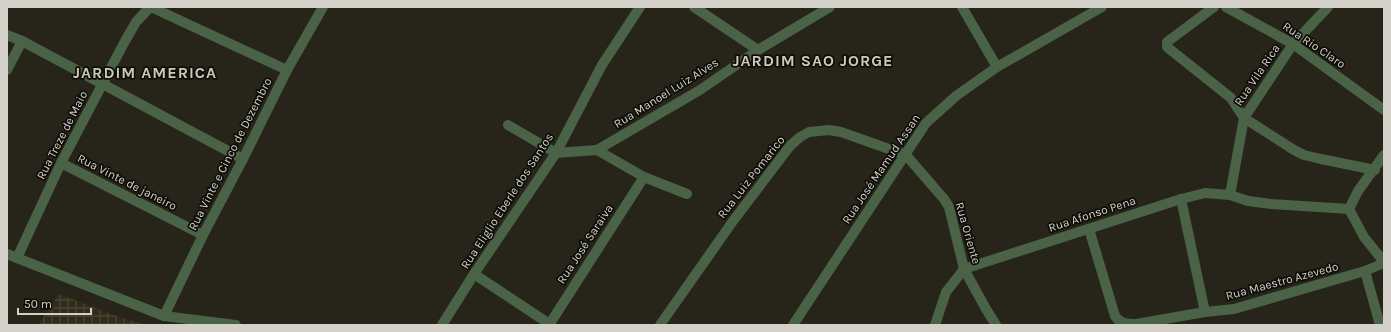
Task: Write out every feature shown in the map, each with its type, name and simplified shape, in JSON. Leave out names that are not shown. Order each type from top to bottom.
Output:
[{"type":"street","points":[[150,7],[287,70]]},
{"type":"street","name":"Rua Treze de Maio","points":[[17,258],[61,163],[136,22],[150,7]]},
{"type":"street","name":"Rua Vinte e Cinco de Dezembro","points":[[164,316],[203,235],[244,160],[287,70],[324,7]]},
{"type":"street","name":"Rua Eliglio Eberle dos Santos","points":[[442,325],[474,274],[556,153],[602,65],[640,7]]},
{"type":"street","points":[[694,7],[758,50]]},
{"type":"street","name":"Rua Manoel Luiz Alves","points":[[597,150],[700,90],[758,50],[830,7]]},
{"type":"street","points":[[962,7],[997,67]]},
{"type":"street","name":"Rua José Mamud Assan","points":[[793,325],[926,123],[956,96],[997,67],[1102,7]]},
{"type":"street","points":[[1214,7],[1167,42],[1167,48],[1231,98],[1244,118],[1304,155],[1375,170]]},
{"type":"street","name":"Rua Rio Claro","points":[[1226,7],[1293,44],[1384,110]]},
{"type":"street","name":"Rua Vila Rica","points":[[1230,195],[1244,118],[1293,44],[1328,7]]},
{"type":"street","points":[[7,35],[22,41],[244,160]]},
{"type":"street","points":[[7,70],[22,41]]},
{"type":"street","points":[[508,125],[556,153],[597,150],[644,177],[687,194]]},
{"type":"street","name":"Rua Luiz Pomarico","points":[[660,325],[733,221],[790,146],[800,137],[809,132],[817,131],[830,130],[842,132],[906,155]]},
{"type":"street","name":"Rua Oriente","points":[[906,155],[944,199],[949,207],[964,269],[996,325]]},
{"type":"street","points":[[1384,156],[1358,191],[1349,210],[1364,237],[1384,263]]},
{"type":"street","name":"Rua Vinte de janeiro","points":[[61,163],[203,235]]},
{"type":"street","name":"Rua José Saraiva","points":[[549,325],[644,177]]},
{"type":"street","name":"Rua Afonso Pena","points":[[964,269],[1181,199],[1205,193],[1230,195],[1248,201],[1271,204],[1349,210]]},
{"type":"street","points":[[1181,199],[1205,312]]},
{"type":"street","name":"Rua Maestro Azevedo","points":[[1090,229],[1115,316],[1120,321],[1127,324],[1136,324],[1205,312],[1234,310],[1365,271],[1384,263]]},
{"type":"street","points":[[7,254],[164,316],[236,325]]},
{"type":"street","points":[[935,325],[946,292],[964,269]]},
{"type":"street","points":[[1365,271],[1380,325]]},
{"type":"street","points":[[474,274],[549,325]]},
{"type":"shaded area","points":[[59,294],[114,315],[146,325],[38,325]]},
{"type":"district","name":"JARDIM SAO JORGE","points":[[813,60]]},
{"type":"district","name":"JARDIM AMERICA","points":[[145,72]]}]
